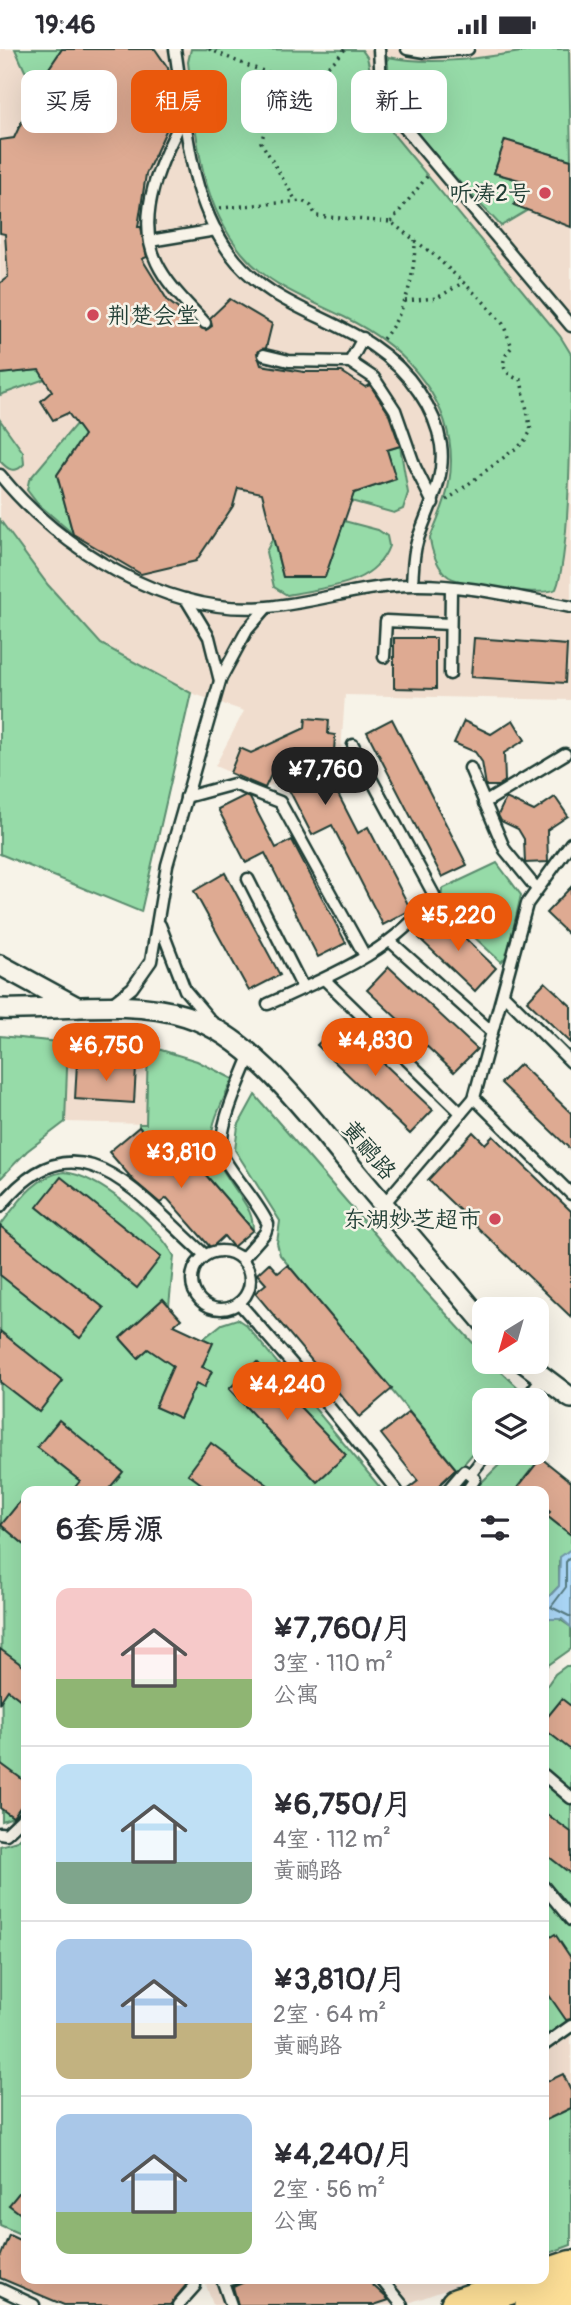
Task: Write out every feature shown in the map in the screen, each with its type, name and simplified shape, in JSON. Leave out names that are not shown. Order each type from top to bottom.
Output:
[{"type":"highway","points":[[532,2305],[571,2293]]},
{"type":"main road","points":[[549,2274],[571,2267]]},
{"type":"main road","points":[[457,2305],[522,2284]]},
{"type":"street","points":[[0,965],[78,1007]]},
{"type":"street","name":"黄鹂路","points":[[0,1009],[108,1006],[176,1013],[223,1034],[250,1056],[298,1104],[472,1309]]},
{"type":"street","points":[[537,1374],[571,1398]]},
{"type":"lane","points":[[175,49],[179,70]]},
{"type":"lane","points":[[379,49],[382,84],[390,103],[435,167],[571,326]]},
{"type":"lane","points":[[407,49],[468,49]]},
{"type":"lane","points":[[176,133],[160,166],[155,185],[149,216],[150,241],[156,262],[167,279],[205,323]]},
{"type":"lane","points":[[187,133],[188,146],[205,209],[243,269],[268,291],[377,346],[413,382],[437,424],[441,466],[433,503],[416,545],[412,585]]},
{"type":"lane","points":[[150,241],[216,230]]},
{"type":"lane","points":[[351,362],[363,338]]},
{"type":"lane","points":[[264,355],[289,361],[351,362],[374,378],[387,394],[433,503]]},
{"type":"lane","points":[[0,475],[32,509],[89,553],[151,587],[186,599],[222,607],[265,608],[412,585],[451,588],[571,607]]},
{"type":"lane","points":[[450,674],[451,588]]},
{"type":"lane","points":[[186,599],[209,637],[220,681]]},
{"type":"lane","points":[[108,1006],[131,988],[148,968],[159,924],[167,865],[220,681],[247,630],[265,608]]},
{"type":"lane","points":[[384,657],[386,621],[450,624]]},
{"type":"lane","points":[[268,1004],[324,979],[390,941],[413,924],[434,895],[354,745]]},
{"type":"lane","points":[[484,803],[565,754]]},
{"type":"lane","points":[[470,768],[505,850],[536,888]]},
{"type":"lane","points":[[186,797],[234,784],[280,802],[365,956]]},
{"type":"lane","points":[[383,1205],[474,1098],[527,904],[536,888],[570,845]]},
{"type":"lane","points":[[248,879],[303,988]]},
{"type":"lane","points":[[159,924],[185,990],[223,1034]]},
{"type":"lane","points":[[390,941],[492,1032]]},
{"type":"lane","points":[[324,979],[461,1113]]},
{"type":"lane","points":[[503,994],[571,1062]]},
{"type":"lane","points":[[242,1259],[265,1233],[268,1224],[226,1161],[221,1147],[222,1132],[250,1056]]},
{"type":"lane","points":[[474,1098],[571,1194]]},
{"type":"lane","points":[[0,1207],[34,1173],[51,1165],[73,1162],[93,1164],[114,1175],[205,1255]]},
{"type":"lane","points":[[224,1250],[242,1259],[248,1267],[250,1287],[239,1303],[230,1308],[212,1308],[197,1296],[192,1279],[193,1269],[205,1255],[224,1250]]},
{"type":"lane","points":[[239,1303],[321,1397],[393,1486]]},
{"type":"lane","points":[[535,1388],[542,1378]]},
{"type":"lane","points":[[470,1475],[477,1465]]},
{"type":"lane","points":[[451,1486],[464,1471],[475,1479],[470,1486]]},
{"type":"lane","points":[[549,1779],[571,1798]]},
{"type":"lane","points":[[0,1833],[10,1831],[21,1820]]},
{"type":"lane","points":[[549,1893],[571,1920]]},
{"type":"lane","points":[[549,2041],[571,2026]]},
{"type":"lane","points":[[224,2284],[231,2305]]},
{"type":"lane","points":[[385,2284],[402,2305]]},
{"type":"lane","points":[[178,2305],[195,2286]]},
{"type":"lane","points":[[0,2289],[34,2305]]},
{"type":"path","points":[[209,49],[269,70]]},
{"type":"path","points":[[324,70],[345,49]]},
{"type":"path","points":[[264,133],[261,142],[296,201]]},
{"type":"path","points":[[391,222],[435,167]]},
{"type":"path","points":[[205,209],[296,201],[309,204],[316,216],[391,222],[464,282],[508,331],[512,347],[502,364],[506,373],[521,380],[531,431],[523,443],[428,514]]},
{"type":"path","points":[[377,346],[393,327],[405,301],[414,265],[415,240]]},
{"type":"path","points":[[405,301],[437,298],[464,282]]},
{"type":"shaded area","points":[[0,49],[571,49],[571,700],[345,695],[341,752],[265,788],[215,766],[244,711],[191,693],[101,644],[48,585],[0,520]]},
{"type":"shaded area","points":[[68,1043],[148,1046],[146,1124],[65,1122]]},
{"type":"shaded area","points":[[571,2034],[571,2245],[549,2253],[549,2049]]},
{"type":"shaded area","points":[[462,2284],[403,2305],[213,2305],[206,2285]]},
{"type":"green space","points":[[15,49],[62,49],[48,70],[25,70]]},
{"type":"green space","points":[[191,49],[362,50],[367,57],[370,70],[351,70],[351,133],[393,133],[560,336],[571,354],[565,545],[556,589],[536,592],[486,586],[449,577],[438,565],[430,538],[448,490],[451,456],[447,430],[438,405],[425,383],[389,345],[344,317],[289,291],[264,275],[242,253],[216,210],[207,186],[197,133],[227,133],[227,70],[189,70]]},
{"type":"green space","points":[[542,49],[569,49],[571,160],[505,140],[494,173],[523,181],[514,205],[528,210],[501,226],[448,170],[418,133],[447,133],[447,70],[389,70],[388,57],[446,61]]},
{"type":"green space","points":[[39,370],[45,379],[0,395],[0,374]]},
{"type":"green space","points":[[0,420],[23,452],[24,464],[15,470],[9,469],[0,461]]},
{"type":"green space","points":[[76,424],[84,435],[57,475],[73,534],[37,503],[27,490],[29,480]]},
{"type":"green space","points":[[400,446],[408,493],[403,509],[394,513],[351,501],[354,493],[396,479],[387,450]]},
{"type":"green space","points":[[0,520],[48,585],[101,644],[191,693],[141,912],[0,854]]},
{"type":"green space","points":[[344,521],[378,530],[387,536],[389,546],[382,560],[372,570],[346,583],[287,595],[274,587],[266,552],[273,538],[283,577],[325,577]]},
{"type":"green space","points":[[497,863],[521,895],[507,956],[501,962],[441,906],[442,889]]},
{"type":"green space","points":[[0,1036],[68,1043],[65,1122],[27,1151],[0,1179]]},
{"type":"green space","points":[[148,1046],[197,1061],[233,1079],[217,1114],[212,1139],[219,1163],[250,1212],[253,1230],[199,1167],[184,1179],[139,1127],[139,1124],[146,1124]]},
{"type":"green space","points":[[255,1095],[404,1268],[472,1342],[472,1374],[504,1374],[519,1388],[472,1388],[472,1454],[458,1471],[280,1255],[277,1243],[280,1221],[235,1150],[238,1126]]},
{"type":"green space","points":[[64,1172],[78,1175],[110,1192],[155,1230],[174,1256],[169,1306],[163,1299],[120,1338],[138,1358],[149,1348],[173,1365],[155,1407],[180,1418],[196,1384],[211,1371],[202,1367],[212,1343],[203,1339],[222,1324],[237,1319],[246,1325],[379,1486],[21,1486],[21,1806],[13,1817],[2,1821],[0,1226],[35,1185]]},
{"type":"green space","points":[[499,1465],[535,1465],[518,1486],[478,1486]]},
{"type":"green space","points":[[549,1518],[571,1535],[571,1549],[559,1561],[559,1586],[549,1597]]},
{"type":"green space","points":[[556,1617],[571,1627],[571,1649],[549,1664],[549,1618]]},
{"type":"green space","points":[[566,1666],[571,1666],[571,2034],[549,2049],[549,1683]]},
{"type":"green space","points":[[21,1837],[21,2191],[10,2205],[21,2214],[20,2234],[0,2225],[0,1846],[17,1841]]},
{"type":"green space","points":[[571,2108],[571,2245],[549,2253],[549,2119]]},
{"type":"water","points":[[571,1549],[571,1627],[562,1619],[549,1619],[549,1597],[559,1586],[560,1557]]},
{"type":"building","name":"荆楚会堂","points":[[62,49],[155,49],[168,70],[131,70],[131,133],[165,133],[146,174],[138,227],[141,227],[147,257],[142,259],[168,301],[206,330],[212,326],[210,318],[230,299],[272,324],[266,348],[257,353],[261,365],[304,372],[342,372],[365,387],[370,385],[388,412],[400,446],[387,450],[396,479],[354,493],[325,577],[283,577],[262,493],[238,488],[233,506],[196,561],[141,574],[73,534],[57,475],[84,435],[68,413],[53,420],[41,401],[52,391],[39,370],[0,374],[0,283],[8,277],[5,234],[0,233],[0,140],[14,138],[21,123],[21,133],[117,133],[117,70],[48,70]]},
{"type":"building","name":"听涛2号","points":[[505,140],[571,160],[571,227],[514,205],[523,181],[494,173]]},
{"type":"building","points":[[394,638],[436,638],[436,689],[394,688]]},
{"type":"building","points":[[474,638],[567,645],[565,683],[471,677]]},
{"type":"building","points":[[306,718],[329,720],[328,734],[335,735],[334,752],[316,751],[358,833],[368,827],[411,910],[383,925],[332,825],[312,835],[276,764],[265,788],[230,773],[240,748],[251,753],[305,728]]},
{"type":"building","points":[[392,719],[467,865],[442,877],[367,732]]},
{"type":"building","points":[[513,720],[525,740],[504,753],[505,781],[498,786],[486,786],[482,762],[475,752],[454,743],[464,721],[491,734]]},
{"type":"building","points":[[244,796],[250,798],[276,848],[292,840],[346,943],[318,957],[265,853],[246,863],[218,809]]},
{"type":"building","points":[[555,797],[568,816],[547,830],[548,862],[525,863],[524,839],[518,829],[501,821],[498,815],[506,798],[534,811]]},
{"type":"building","points":[[225,873],[280,975],[249,991],[194,891]]},
{"type":"building","points":[[571,887],[571,937],[546,913]]},
{"type":"building","points":[[441,915],[496,968],[475,991],[419,938]]},
{"type":"building","points":[[389,967],[477,1049],[454,1072],[367,990]]},
{"type":"building","points":[[545,982],[571,1006],[571,1043],[527,1001]]},
{"type":"building","points":[[340,1022],[433,1110],[410,1134],[317,1045]]},
{"type":"building","points":[[77,1063],[136,1067],[134,1103],[75,1099]]},
{"type":"building","points":[[520,1064],[571,1113],[571,1150],[501,1083]]},
{"type":"building","points":[[139,1127],[184,1179],[199,1167],[253,1230],[233,1247],[224,1236],[211,1248],[167,1198],[160,1203],[134,1181],[109,1152]]},
{"type":"building","points":[[473,1132],[485,1144],[493,1136],[571,1211],[571,1317],[428,1180]]},
{"type":"building","points":[[61,1177],[161,1257],[137,1288],[37,1207]]},
{"type":"building","points":[[0,1226],[104,1308],[80,1338],[0,1275]]},
{"type":"building","points":[[269,1263],[278,1273],[288,1265],[392,1389],[359,1417],[255,1293],[266,1284],[257,1274]]},
{"type":"building","points":[[163,1299],[181,1319],[174,1325],[213,1343],[202,1367],[212,1371],[204,1388],[196,1384],[180,1418],[155,1407],[173,1366],[148,1349],[138,1358],[120,1338]]},
{"type":"building","points":[[0,1331],[63,1381],[39,1412],[0,1382]]},
{"type":"building","points":[[257,1362],[346,1455],[317,1482],[229,1389]]},
{"type":"building","points":[[409,1412],[456,1469],[438,1486],[412,1486],[418,1481],[381,1434]]},
{"type":"building","points":[[59,1420],[123,1472],[111,1486],[76,1486],[80,1481],[37,1447]]},
{"type":"building","points":[[211,1443],[269,1486],[204,1486],[188,1474]]},
{"type":"building","points":[[549,1464],[571,1482],[571,1535],[549,1518],[549,1486],[519,1486],[535,1465]]},
{"type":"building","points":[[21,1500],[21,1542],[1,1525]]},
{"type":"building","points":[[0,1649],[21,1664],[21,1700],[8,1690],[0,1702]]},
{"type":"building","points":[[562,1699],[571,1706],[571,1750],[549,1733],[549,1715]]},
{"type":"building","points":[[0,1763],[21,1778],[21,1806],[13,1817],[0,1808]]},
{"type":"building","points":[[549,1816],[571,1832],[571,1874],[549,1857]]},
{"type":"building","points":[[555,1934],[571,1958],[571,2019],[566,2020],[549,1995],[549,1938]]},
{"type":"building","points":[[563,2074],[571,2091],[571,2108],[549,2119],[549,2081]]},
{"type":"building","points":[[21,2190],[21,2214],[9,2205]]},
{"type":"building","points":[[9,2235],[21,2241],[21,2284],[187,2284],[170,2305],[64,2305],[0,2278],[0,2258]]},
{"type":"building","points":[[240,2284],[371,2284],[389,2300],[374,2305],[238,2305],[233,2287]]},
{"type":"place","name":"听涛2号","points":[[545,193]]},
{"type":"place","name":"荆楚会堂","points":[[93,315]]},
{"type":"place","name":"东湖妙芝超市","points":[[495,1219]]}]
